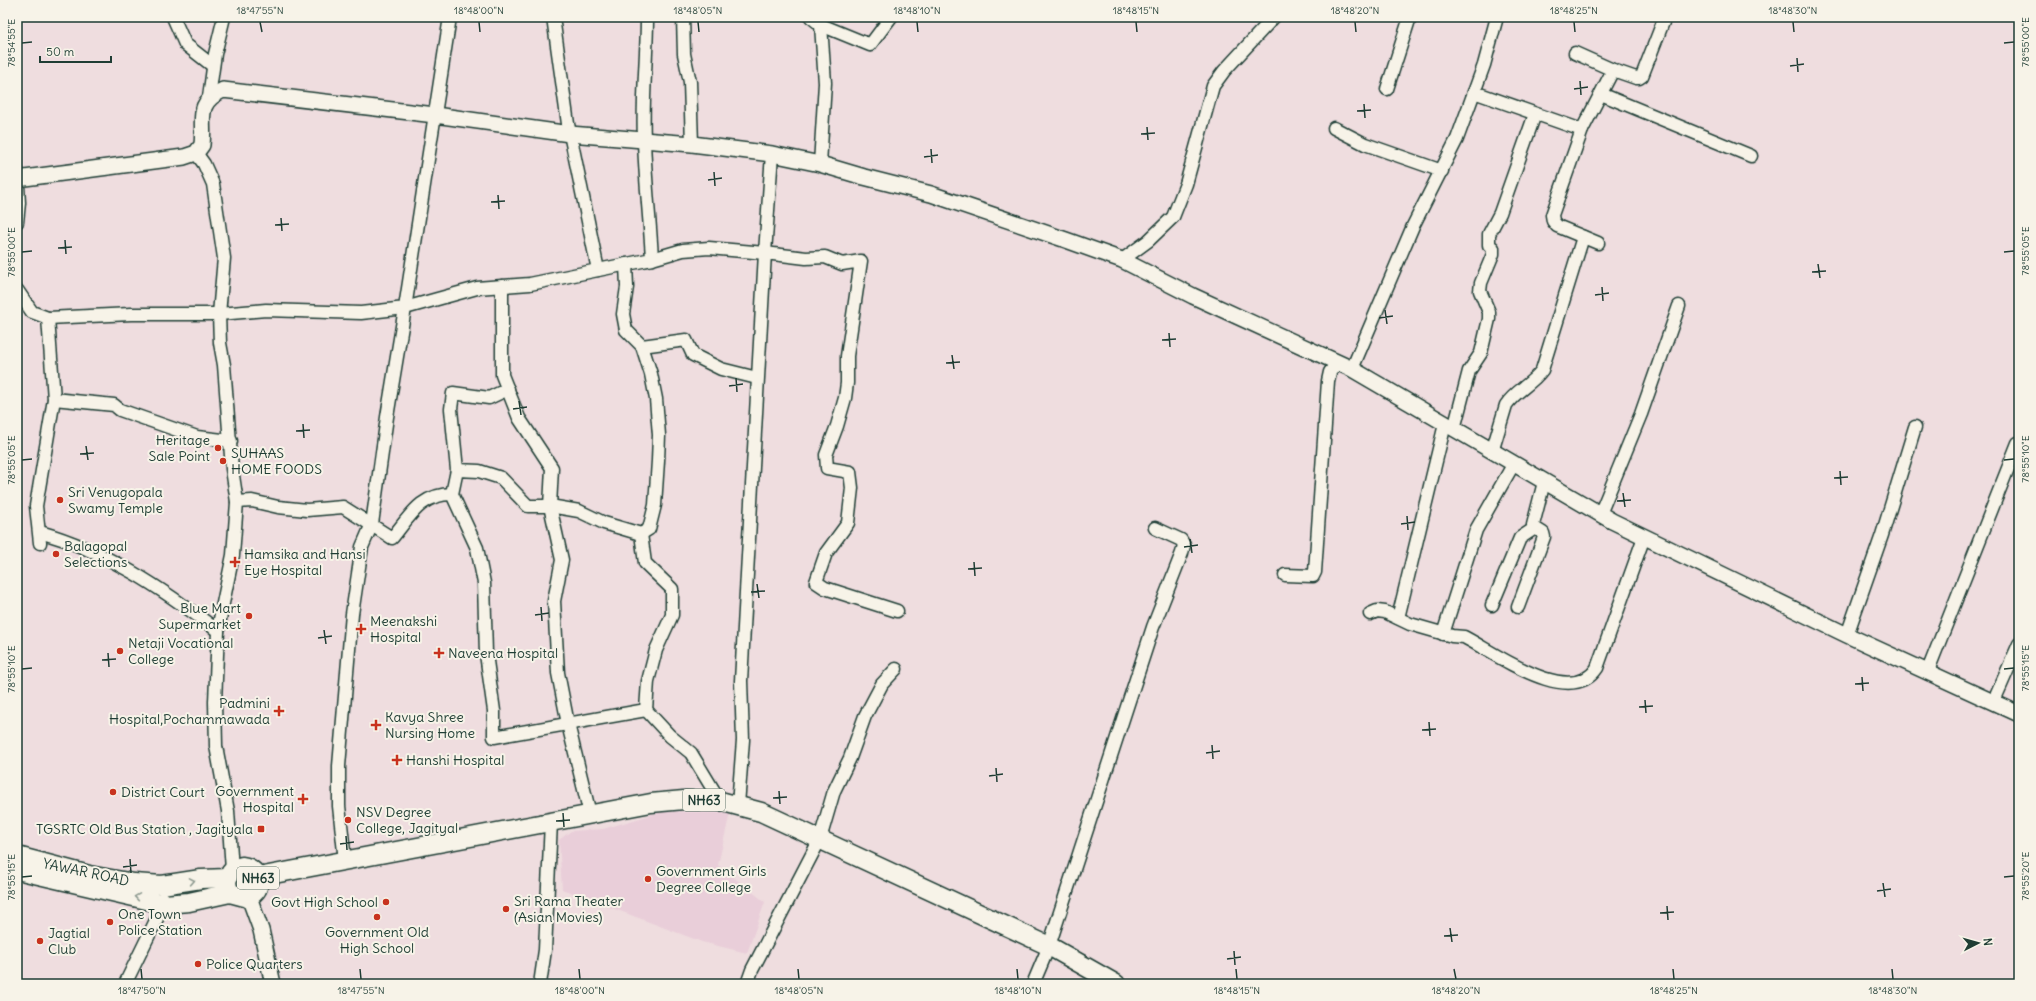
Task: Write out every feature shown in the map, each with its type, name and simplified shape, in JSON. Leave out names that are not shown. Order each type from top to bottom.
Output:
[{"type":"highway","name":"NH63","points":[[258,877],[590,814],[684,800],[720,801],[761,812],[820,839],[1049,946],[1116,984]]},
{"type":"highway","name":"YAWAR ROAD","points":[[17,856],[88,875],[134,883],[162,885],[201,879],[230,880]]},
{"type":"highway","name":"NH63","points":[[17,870],[164,904],[190,902],[230,880],[242,866],[248,866],[253,869],[258,877],[257,889],[249,897],[240,897],[230,880]]},
{"type":"main road","points":[[17,179],[184,157],[196,152],[202,145],[202,115],[209,97],[223,90],[435,115],[570,134],[692,144],[772,154],[820,164],[931,194],[1122,260],[1193,296],[1352,369],[1513,465],[1644,537],[1927,673],[2019,714]]},
{"type":"main road","points":[[249,897],[261,930],[273,984]]},
{"type":"street","points":[[173,17],[185,44],[214,66]]},
{"type":"street","points":[[209,97],[224,17]]},
{"type":"street","points":[[346,861],[339,806],[339,766],[352,614],[362,547],[372,524],[387,417],[450,17]]},
{"type":"street","points":[[553,17],[570,134],[598,270]]},
{"type":"street","points":[[647,17],[646,62],[643,98],[644,140],[652,259]]},
{"type":"street","points":[[683,17],[684,54],[690,82],[692,144]]},
{"type":"street","points":[[811,17],[821,25],[870,45],[891,17]]},
{"type":"street","points":[[1122,260],[1148,241],[1173,216],[1186,184],[1213,86],[1224,71],[1274,17]]},
{"type":"street","points":[[1387,89],[1410,17]]},
{"type":"street","points":[[1352,369],[1413,226],[1457,139],[1484,64],[1497,17]]},
{"type":"street","points":[[1575,53],[1613,70],[1639,78],[1665,17]]},
{"type":"street","points":[[820,164],[825,83],[821,25]]},
{"type":"street","points":[[1598,243],[1558,226],[1553,221],[1552,215],[1582,130],[1613,70]]},
{"type":"street","points":[[1474,92],[1582,130]]},
{"type":"street","points":[[1601,94],[1751,156]]},
{"type":"street","points":[[1398,618],[1449,427],[1469,371],[1481,353],[1489,320],[1489,312],[1480,291],[1481,283],[1493,254],[1493,248],[1489,245],[1488,234],[1500,213],[1534,114]]},
{"type":"street","points":[[1334,128],[1365,144],[1442,171]]},
{"type":"street","points":[[196,152],[204,164],[213,184],[224,258],[219,314],[220,342],[224,365],[236,502],[233,555],[218,632],[216,702],[216,746],[228,811],[230,880]]},
{"type":"street","points":[[738,805],[744,740],[741,681],[757,378],[772,154]]},
{"type":"street","points":[[17,171],[19,203],[17,222]]},
{"type":"street","points":[[1492,452],[1506,405],[1510,398],[1536,378],[1542,370],[1583,237]]},
{"type":"street","points":[[17,290],[32,312],[48,318],[131,314],[219,314],[266,310],[361,313],[405,308],[477,288],[530,284],[652,259],[683,250],[709,248],[806,258],[825,257],[842,264],[861,261],[847,356],[847,383],[837,426],[826,454],[827,468],[850,472],[852,488],[848,523],[826,553],[816,582],[825,588],[897,611]]},
{"type":"street","points":[[457,470],[479,471],[501,478],[528,506],[550,506],[579,512],[604,523],[641,534],[649,529],[655,505],[659,435],[656,399],[651,374],[642,346],[626,330],[623,314],[627,287],[626,264]]},
{"type":"street","points":[[502,286],[502,375],[519,418],[552,468],[550,506],[562,560],[554,600],[558,673],[568,724],[590,814]]},
{"type":"street","points":[[1600,514],[1641,414],[1679,306]]},
{"type":"street","points":[[48,318],[54,399],[36,506],[40,537],[69,540],[133,572],[170,594],[218,632]]},
{"type":"street","points":[[642,346],[686,340],[693,356],[721,370],[757,378]]},
{"type":"street","points":[[1286,575],[1308,577],[1313,576],[1315,572],[1328,381],[1330,372],[1338,362]]},
{"type":"street","points":[[508,389],[489,398],[453,393],[450,409],[457,470],[452,494],[477,548],[484,583],[486,654],[494,712],[494,737],[646,710]]},
{"type":"street","points":[[54,399],[114,405],[120,410],[197,437],[230,440]]},
{"type":"street","points":[[1848,635],[1882,535],[1914,427]]},
{"type":"street","points":[[1927,673],[2018,443]]},
{"type":"street","points":[[1443,634],[1476,530],[1513,465]]},
{"type":"street","points":[[1518,607],[1544,538],[1543,533],[1533,525],[1544,482]]},
{"type":"street","points":[[236,502],[252,501],[278,507],[307,510],[343,508],[372,524],[392,538],[421,502],[441,494],[452,494]]},
{"type":"street","points":[[1033,984],[1049,946],[1154,627],[1182,553],[1184,545],[1181,540],[1155,528]]},
{"type":"street","points":[[1492,605],[1520,538],[1535,528]]},
{"type":"street","points":[[641,534],[645,563],[672,589],[672,615],[656,650],[648,681],[646,710],[670,736],[691,753],[720,801]]},
{"type":"street","points":[[1370,614],[1377,611],[1385,612],[1410,624],[1443,634],[1464,637],[1540,678],[1560,683],[1577,682],[1592,676],[1597,668],[1644,537]]},
{"type":"street","points":[[1993,703],[2019,644]]},
{"type":"street","points":[[747,984],[752,970],[820,839],[834,791],[850,758],[865,716],[882,684],[896,669]]},
{"type":"street","points":[[540,984],[545,950],[551,822]]},
{"type":"street","points":[[125,984],[164,904],[162,885]]},
{"type":"shaded area","name":"Government Girls Degree College","points":[[664,811],[730,813],[718,865],[765,902],[747,953],[702,942],[562,889],[559,840],[571,831],[603,829]]},
{"type":"place","name":"Heritage Sale Point","points":[[218,448]]},
{"type":"place","name":"SUHAAS HOME FOODS","points":[[223,461]]},
{"type":"place","name":"Sri Venugopala Swamy Temple","points":[[60,500]]},
{"type":"place","name":"Balagopal Selections","points":[[56,554]]},
{"type":"place","name":"Hamsika and Hansi Eye Hospital","points":[[235,562]]},
{"type":"place","name":"Blue Mart Supermarket","points":[[249,616]]},
{"type":"place","name":"Meenakshi Hospital","points":[[361,629]]},
{"type":"place","name":"Netaji Vocational College","points":[[120,651]]},
{"type":"place","name":"Naveena Hospital","points":[[439,653]]},
{"type":"place","name":"Padmini Hospital,Pochammawada","points":[[279,711]]},
{"type":"place","name":"Kavya Shree Nursing Home","points":[[376,725]]},
{"type":"place","name":"Hanshi Hospital","points":[[397,760]]},
{"type":"place","name":"District Court","points":[[113,792]]},
{"type":"place","name":"Government Hospital","points":[[303,799]]},
{"type":"place","name":"NSV Degree College, Jagityal","points":[[348,820]]},
{"type":"place","name":"TGSRTC Old Bus Station , Jagityala","points":[[261,829]]},
{"type":"place","name":"Government Girls Degree College","points":[[648,879]]},
{"type":"place","name":"Govt High School","points":[[386,902]]},
{"type":"place","name":"Sri Rama Theater (Asian Movies)","points":[[506,909]]},
{"type":"place","name":"Government Old High School","points":[[377,917]]},
{"type":"place","name":"One Town Police Station","points":[[110,922]]},
{"type":"place","name":"Jagtial Club","points":[[40,941]]},
{"type":"place","name":"Police Quarters","points":[[198,964]]}]
